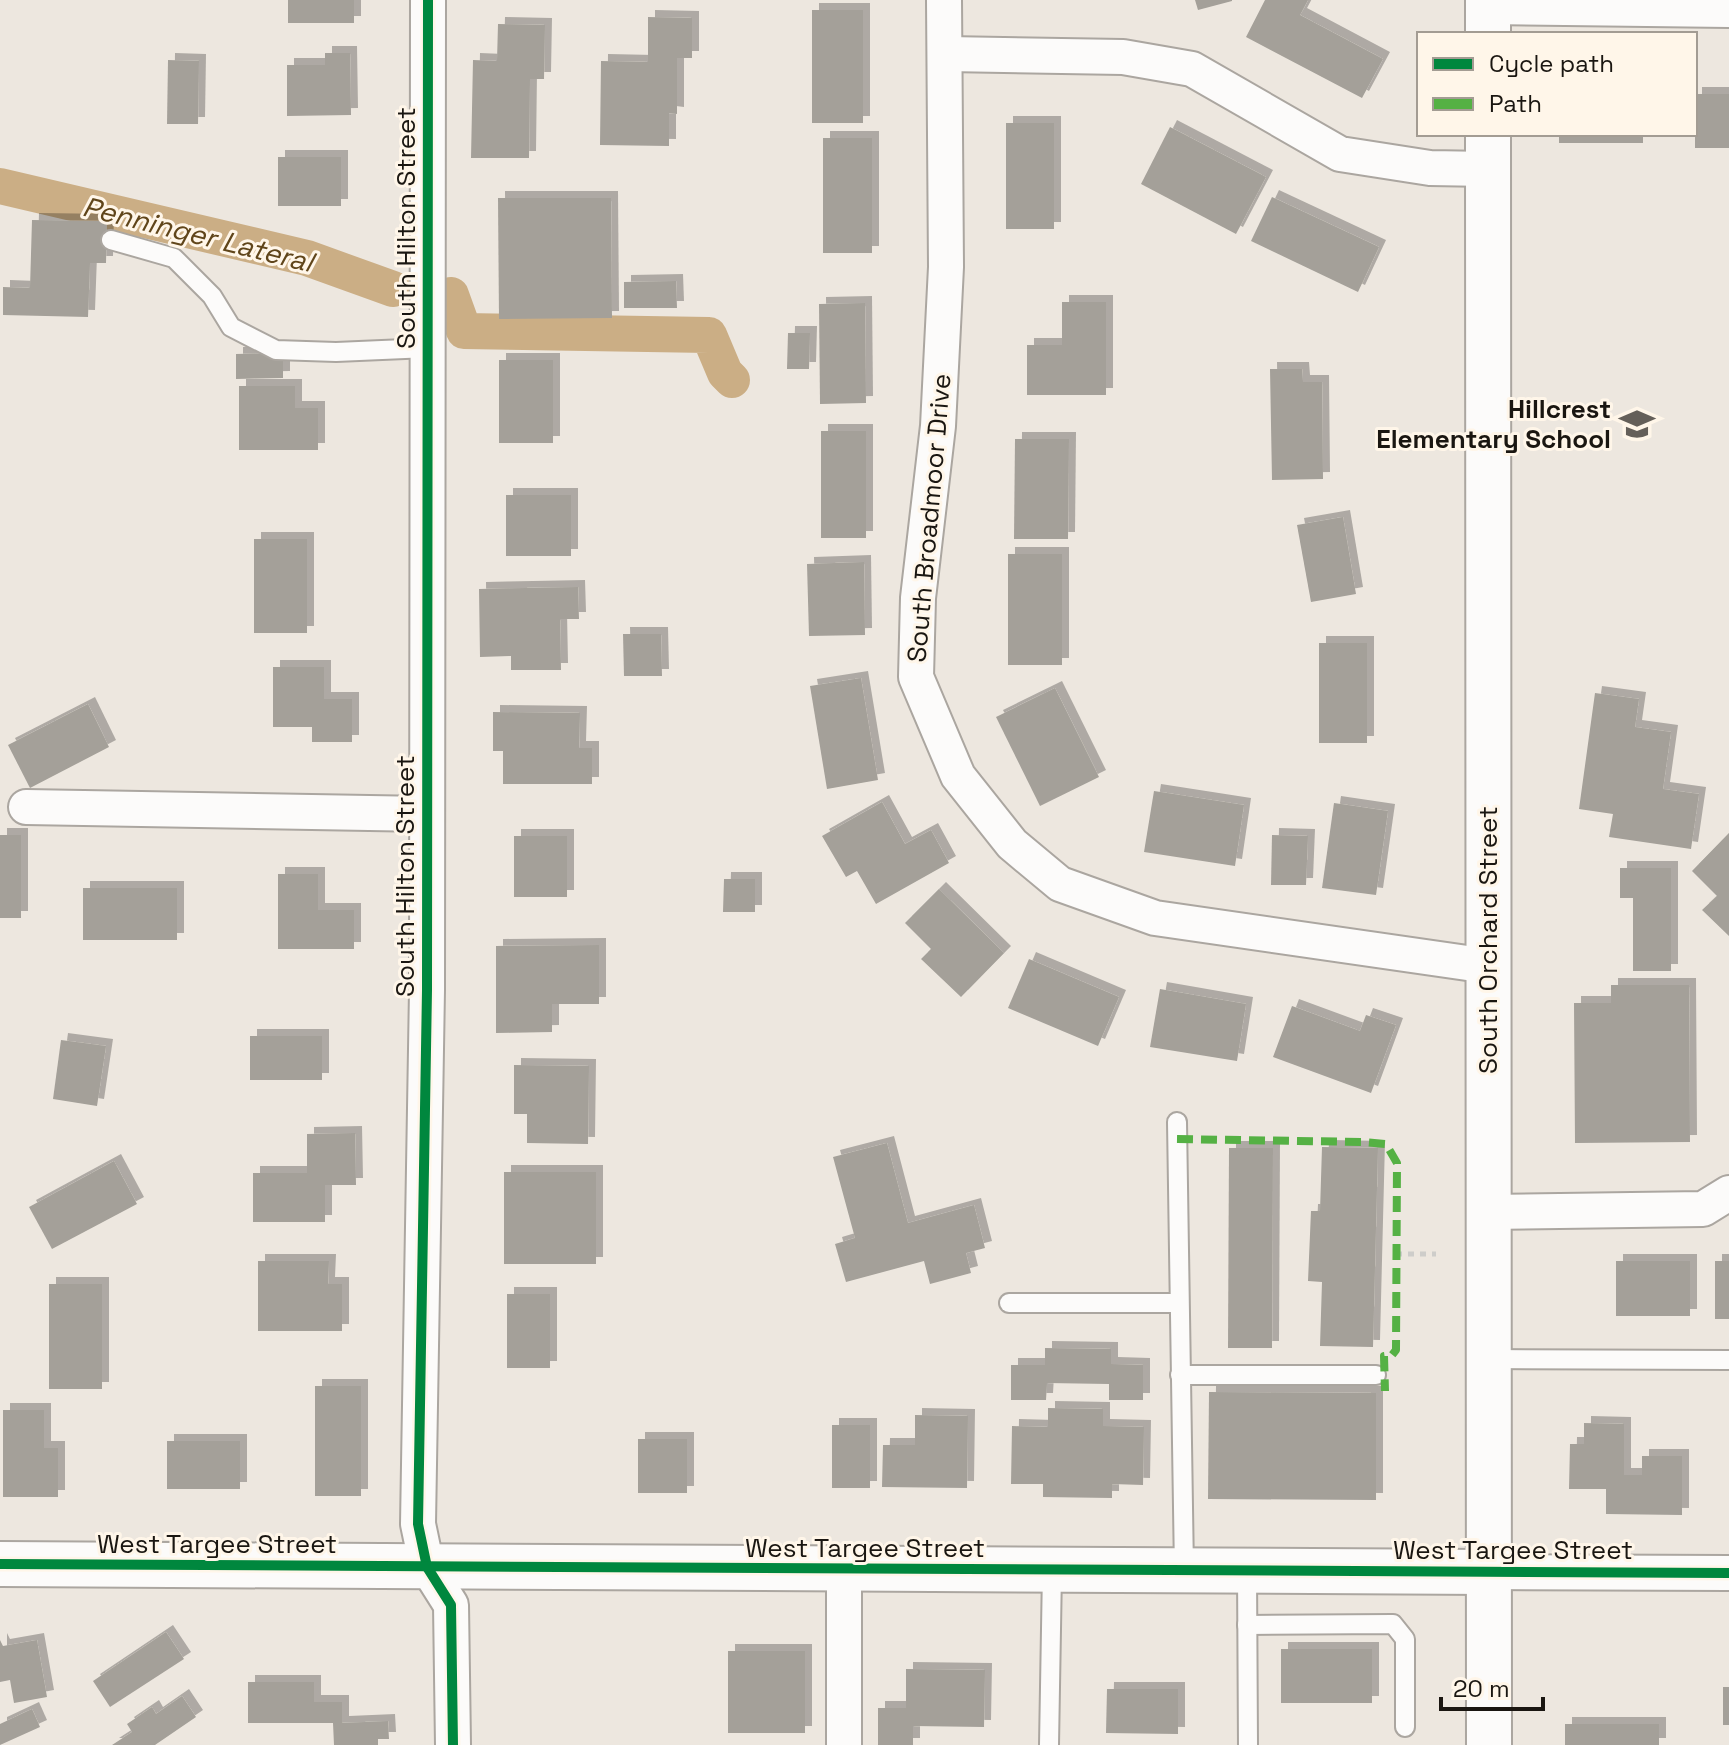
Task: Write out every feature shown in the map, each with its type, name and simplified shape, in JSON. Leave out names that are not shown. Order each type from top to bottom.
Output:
[{"type":"main road","name":"South Orchard Street","points":[[1488,152],[1489,1745]]},
{"type":"main road","name":"West Targee Street","points":[[0,1564],[1488,1572]]},
{"type":"street","name":"South Hilton Street","points":[[428,0],[427,990],[418,1524],[427,1567],[451,1605],[453,1745]]},
{"type":"street","name":"South Broadmoor Drive","points":[[944,0],[947,54],[946,267],[938,426],[918,598],[916,677],[958,776],[1012,844],[1060,884],[1087,894],[1155,918],[1488,966]]},
{"type":"street","points":[[1488,14],[1729,10]]},
{"type":"street","points":[[947,54],[1123,57],[1192,69],[1340,154],[1430,168],[1488,152]]},
{"type":"street","name":"South Hilton Street","points":[[26,807],[427,814]]},
{"type":"street","points":[[1488,1212],[1703,1209],[1729,1193]]},
{"type":"street","points":[[844,1570],[844,1745]]},
{"type":"street","name":"West Targee Street","points":[[1488,1572],[1729,1573]]},
{"type":"lane","points":[[111,240],[174,258],[212,296],[231,327],[276,350],[336,352],[428,348]]},
{"type":"lane","points":[[1177,1122],[1184,1571]]},
{"type":"lane","points":[[1009,1303],[1178,1303]]},
{"type":"lane","points":[[1488,1359],[1729,1360]]},
{"type":"lane","points":[[1180,1375],[1376,1375]]},
{"type":"lane","points":[[1049,1745],[1052,1571]]},
{"type":"lane","points":[[1247,1571],[1248,1745]]},
{"type":"lane","points":[[1247,1625],[1393,1624],[1405,1639],[1405,1727]]},
{"type":"path","points":[[1396,1254],[1436,1254]]},
{"type":"building","points":[[288,0],[354,0],[354,23],[288,23]]},
{"type":"building","points":[[1195,0],[1232,0],[1232,1],[1198,10]]},
{"type":"building","points":[[1265,0],[1308,0],[1300,15],[1383,59],[1362,98],[1246,37]]},
{"type":"building","points":[[812,10],[863,10],[863,123],[812,123]]},
{"type":"building","points":[[648,17],[692,18],[692,58],[677,58],[677,114],[669,113],[669,146],[600,145],[601,61],[648,62]]},
{"type":"building","points":[[498,24],[545,25],[544,79],[530,79],[529,158],[471,158],[473,60],[497,61]]},
{"type":"building","points":[[325,53],[350,53],[351,115],[287,116],[287,65],[325,65]]},
{"type":"building","points":[[168,60],[199,61],[198,124],[167,124]]},
{"type":"building","points":[[1697,94],[1729,94],[1729,148],[1695,148]]},
{"type":"building","points":[[1006,123],[1054,123],[1054,229],[1006,229]]},
{"type":"building","points":[[1170,127],[1266,177],[1236,234],[1141,184]]},
{"type":"building","points":[[1559,136],[1643,136],[1643,143],[1559,143]]},
{"type":"building","points":[[823,138],[872,138],[872,253],[823,253]]},
{"type":"building","points":[[278,157],[341,157],[341,206],[278,206]]},
{"type":"building","points":[[1272,197],[1379,247],[1358,292],[1251,241]]},
{"type":"building","points":[[498,198],[611,198],[612,318],[499,319]]},
{"type":"building","points":[[32,220],[107,221],[106,263],[90,263],[88,317],[3,315],[3,287],[30,288]]},
{"type":"building","points":[[676,281],[677,308],[624,308],[624,282]]},
{"type":"building","points":[[1062,302],[1106,302],[1106,395],[1027,395],[1027,345],[1062,345]]},
{"type":"building","points":[[865,303],[866,403],[820,404],[819,304]]},
{"type":"building","points":[[788,333],[810,333],[809,369],[787,369]]},
{"type":"building","points":[[283,353],[283,378],[236,379],[236,354]]},
{"type":"building","points":[[499,360],[553,360],[553,443],[499,443]]},
{"type":"building","points":[[1270,369],[1302,369],[1303,382],[1322,382],[1323,479],[1272,480]]},
{"type":"building","points":[[239,386],[295,386],[295,408],[318,408],[318,450],[239,450]]},
{"type":"building","points":[[821,431],[866,431],[866,538],[821,538]]},
{"type":"building","points":[[1015,439],[1069,439],[1068,539],[1014,539]]},
{"type":"building","points":[[506,495],[571,495],[571,556],[506,556]]},
{"type":"building","points":[[1343,517],[1356,594],[1311,602],[1297,525]]},
{"type":"building","points":[[254,539],[307,539],[307,633],[254,633]]},
{"type":"building","points":[[1008,554],[1062,554],[1062,665],[1008,665]]},
{"type":"building","points":[[864,562],[865,635],[809,636],[807,564]]},
{"type":"building","points":[[578,587],[579,619],[560,619],[561,670],[511,670],[511,656],[480,657],[479,589]]},
{"type":"building","points":[[623,634],[661,634],[662,676],[624,676]]},
{"type":"building","points":[[1319,643],[1367,643],[1367,743],[1319,743]]},
{"type":"building","points":[[273,667],[324,667],[324,699],[352,699],[352,742],[312,742],[312,727],[273,727]]},
{"type":"building","points":[[861,678],[878,780],[827,789],[810,686]]},
{"type":"building","points":[[1055,688],[1099,777],[1040,806],[996,717]]},
{"type":"building","points":[[1595,693],[1639,699],[1635,727],[1671,732],[1663,789],[1699,794],[1691,849],[1609,837],[1613,814],[1579,809]]},
{"type":"building","points":[[88,704],[109,747],[30,788],[8,745]]},
{"type":"building","points":[[493,712],[580,713],[579,748],[592,748],[592,784],[503,784],[503,751],[493,751]]},
{"type":"building","points":[[1154,791],[1244,805],[1235,866],[1144,852]]},
{"type":"building","points":[[882,802],[905,844],[931,830],[949,863],[876,904],[857,871],[846,877],[822,836]]},
{"type":"building","points":[[1334,803],[1388,811],[1376,895],[1322,888]]},
{"type":"building","points":[[1729,833],[1729,936],[1702,910],[1717,896],[1692,871]]},
{"type":"building","points":[[0,835],[21,835],[21,918],[0,918]]},
{"type":"building","points":[[1272,835],[1308,836],[1306,885],[1271,885]]},
{"type":"building","points":[[514,836],[567,836],[567,897],[514,897]]},
{"type":"building","points":[[1620,868],[1671,868],[1671,971],[1633,971],[1633,898],[1620,898]]},
{"type":"building","points":[[278,874],[318,874],[318,910],[354,910],[354,949],[278,949]]},
{"type":"building","points":[[724,879],[755,879],[755,912],[723,912]]},
{"type":"building","points":[[83,888],[177,888],[177,940],[83,940]]},
{"type":"building","points":[[939,889],[1004,953],[961,997],[921,959],[931,949],[905,923]]},
{"type":"building","points":[[599,945],[599,1004],[552,1004],[552,1032],[496,1033],[496,946]]},
{"type":"building","points":[[1029,959],[1119,997],[1098,1046],[1008,1008]]},
{"type":"building","points":[[1611,985],[1689,985],[1690,1142],[1575,1143],[1574,1003],[1611,1003]]},
{"type":"building","points":[[1160,989],[1246,1004],[1237,1061],[1150,1047]]},
{"type":"building","points":[[1292,1006],[1360,1031],[1366,1015],[1396,1025],[1371,1093],[1273,1057]]},
{"type":"building","points":[[250,1036],[322,1036],[322,1080],[250,1080]]},
{"type":"building","points":[[61,1040],[106,1046],[97,1106],[53,1099]]},
{"type":"building","points":[[514,1065],[589,1066],[588,1144],[527,1143],[527,1114],[514,1114]]},
{"type":"building","points":[[355,1133],[356,1185],[325,1185],[325,1222],[253,1222],[253,1173],[307,1173],[307,1134]]},
{"type":"building","points":[[887,1143],[908,1223],[974,1205],[985,1248],[966,1253],[971,1273],[930,1284],[924,1261],[846,1282],[835,1244],[855,1238],[833,1157]]},
{"type":"building","points":[[1322,1147],[1378,1148],[1373,1347],[1320,1346],[1322,1282],[1308,1281],[1311,1211],[1320,1211]]},
{"type":"building","points":[[1229,1148],[1273,1148],[1272,1348],[1228,1348]]},
{"type":"building","points":[[114,1161],[137,1204],[52,1249],[29,1207]]},
{"type":"building","points":[[504,1172],[596,1172],[596,1264],[504,1264]]},
{"type":"building","points":[[258,1261],[329,1261],[328,1284],[342,1284],[342,1331],[258,1331]]},
{"type":"building","points":[[1616,1261],[1690,1261],[1690,1316],[1616,1316]]},
{"type":"building","points":[[1715,1261],[1729,1261],[1729,1319],[1715,1319]]},
{"type":"building","points":[[49,1284],[102,1284],[102,1389],[49,1389]]},
{"type":"building","points":[[507,1294],[550,1294],[550,1368],[507,1368]]},
{"type":"building","points":[[1045,1348],[1111,1349],[1111,1364],[1143,1365],[1143,1400],[1109,1400],[1109,1384],[1047,1383],[1046,1400],[1011,1400],[1011,1365],[1045,1365]]},
{"type":"building","points":[[315,1386],[361,1386],[361,1496],[315,1496]]},
{"type":"building","points":[[1209,1392],[1376,1393],[1376,1500],[1208,1499]]},
{"type":"building","points":[[1048,1408],[1103,1409],[1103,1426],[1144,1427],[1143,1485],[1112,1484],[1112,1498],[1043,1497],[1043,1484],[1011,1484],[1012,1426],[1048,1427]]},
{"type":"building","points":[[3,1410],[44,1410],[44,1448],[58,1448],[58,1497],[3,1497]]},
{"type":"building","points":[[915,1415],[968,1416],[967,1488],[882,1487],[883,1445],[915,1445]]},
{"type":"building","points":[[1584,1423],[1624,1424],[1624,1475],[1642,1475],[1642,1456],[1682,1456],[1682,1515],[1606,1514],[1606,1489],[1569,1489],[1570,1444],[1584,1444]]},
{"type":"building","points":[[832,1425],[870,1425],[870,1488],[832,1488]]},
{"type":"building","points":[[638,1439],[687,1439],[687,1493],[638,1493]]},
{"type":"building","points":[[167,1441],[240,1441],[240,1489],[167,1489]]},
{"type":"building","points":[[166,1632],[184,1659],[110,1707],[93,1681]]},
{"type":"building","points":[[0,1640],[3,1646],[37,1640],[47,1697],[14,1703],[10,1680],[0,1682]]},
{"type":"building","points":[[1281,1649],[1372,1649],[1372,1703],[1281,1703]]},
{"type":"building","points":[[728,1651],[805,1651],[805,1733],[728,1733]]},
{"type":"building","points":[[906,1669],[985,1670],[984,1727],[913,1726],[913,1745],[878,1745],[878,1708],[906,1708]]},
{"type":"building","points":[[248,1682],[314,1682],[314,1702],[342,1702],[342,1723],[388,1721],[389,1739],[378,1739],[378,1745],[334,1745],[333,1723],[248,1723]]},
{"type":"building","points":[[1723,1687],[1729,1687],[1729,1725],[1723,1725]]},
{"type":"building","points":[[1107,1689],[1178,1689],[1178,1734],[1106,1733]]},
{"type":"building","points":[[182,1696],[196,1717],[155,1745],[112,1745],[132,1732],[127,1724],[152,1707],[156,1714]]},
{"type":"building","points":[[32,1709],[40,1727],[0,1745],[0,1724]]},
{"type":"building","points":[[1565,1724],[1659,1724],[1659,1745],[1565,1745]]},
{"type":"waterway","name":"Penninger Lateral","points":[[0,186],[307,258],[393,289]]},
{"type":"waterway","name":"Penninger Lateral","points":[[451,295],[464,331],[709,335],[725,373],[732,380]]},
{"type":"marked path","points":[[1177,1139],[1386,1144],[1397,1163],[1396,1350],[1392,1355],[1384,1356],[1385,1391]]},
{"type":"cycle path","points":[[428,0],[427,990],[418,1524],[427,1567],[451,1605],[453,1745]]},
{"type":"cycle path","points":[[0,1564],[1729,1573]]},
{"type":"place","name":"Hillcrest Elementary School","points":[[1637,424]]}]
